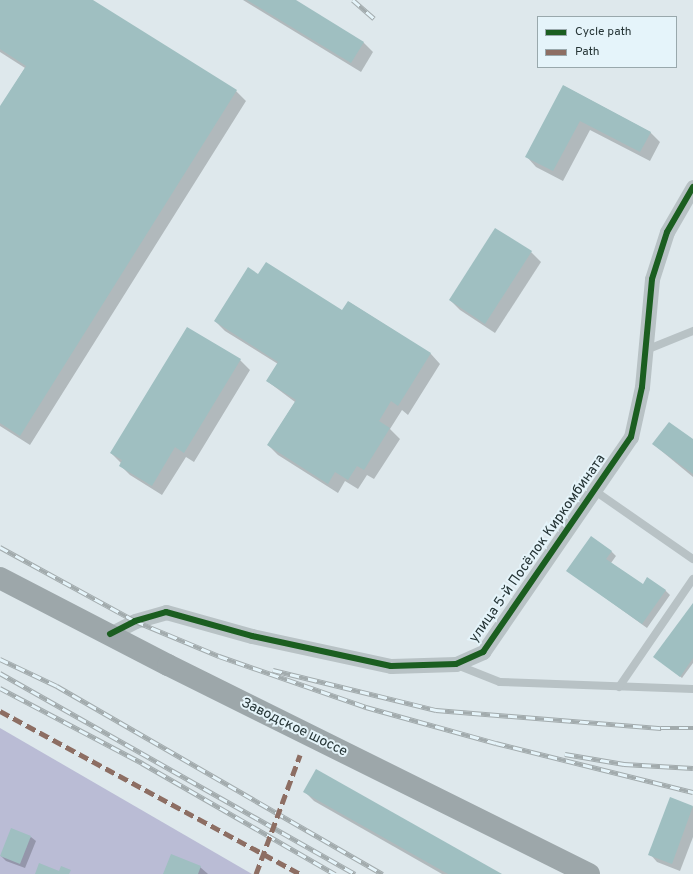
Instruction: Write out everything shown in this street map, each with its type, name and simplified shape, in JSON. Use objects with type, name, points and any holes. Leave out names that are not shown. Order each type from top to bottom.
[{"type":"main road","name":"Заводское шоссе","points":[[0,578],[110,634],[168,666],[589,874]]},
{"type":"street","name":"улица 5-й Посёлок Киркомбината","points":[[110,634],[135,621],[166,612],[252,636],[391,666],[456,664],[483,652],[531,579],[595,492],[631,437],[642,387],[652,279],[667,232],[693,187]]},
{"type":"lane","points":[[646,350],[693,331]]},
{"type":"lane","points":[[595,492],[693,559]]},
{"type":"lane","points":[[619,687],[693,579]]},
{"type":"lane","points":[[456,664],[500,682],[693,689]]},
{"type":"shaded area","points":[[0,728],[252,874],[0,874]]},
{"type":"building","points":[[0,0],[93,0],[237,90],[20,436],[0,423],[0,106],[26,66],[0,49]]},
{"type":"building","points":[[247,0],[296,0],[364,42],[351,63]]},
{"type":"building","points":[[563,85],[651,132],[640,152],[580,121],[553,171],[525,157]]},
{"type":"building","points":[[495,228],[532,251],[485,324],[449,300]]},
{"type":"building","points":[[266,262],[342,310],[348,301],[431,353],[398,406],[391,401],[379,421],[390,428],[364,470],[357,466],[348,480],[335,472],[328,484],[267,445],[296,400],[266,381],[278,362],[214,321],[248,267],[258,274]]},
{"type":"building","points":[[187,327],[241,359],[184,453],[175,447],[152,486],[119,466],[122,460],[110,453]]},
{"type":"building","points":[[669,422],[693,439],[693,474],[652,444]]},
{"type":"building","points":[[591,536],[612,551],[606,559],[643,584],[647,577],[666,590],[642,624],[566,571]]},
{"type":"building","points":[[693,603],[693,658],[680,677],[653,657]]},
{"type":"building","points":[[316,769],[502,874],[448,874],[303,792]]},
{"type":"building","points":[[670,797],[693,806],[672,864],[648,855]]},
{"type":"building","points":[[11,828],[31,836],[20,864],[0,856]]},
{"type":"building","points":[[171,854],[201,866],[198,874],[163,874]]},
{"type":"building","points":[[39,863],[59,871],[61,866],[71,870],[69,874],[35,874]]},
{"type":"railway","points":[[353,0],[374,18]]},
{"type":"railway","points":[[0,547],[135,621],[219,656],[366,707],[496,743],[693,792]]},
{"type":"railway","points":[[0,659],[57,686],[383,874]]},
{"type":"railway","points":[[273,670],[436,710],[661,728],[693,728]]},
{"type":"railway","points":[[0,673],[355,874]]},
{"type":"railway","points":[[0,688],[142,763],[335,874]]},
{"type":"railway","points":[[565,754],[624,764],[693,768]]},
{"type":"marked path","points":[[0,711],[300,874]]},
{"type":"marked path","points":[[256,874],[300,755]]},
{"type":"cycle path","points":[[110,634],[135,621],[166,612],[252,636],[391,666],[456,664],[483,652],[631,437],[642,387],[652,279],[667,232],[693,187]]}]
